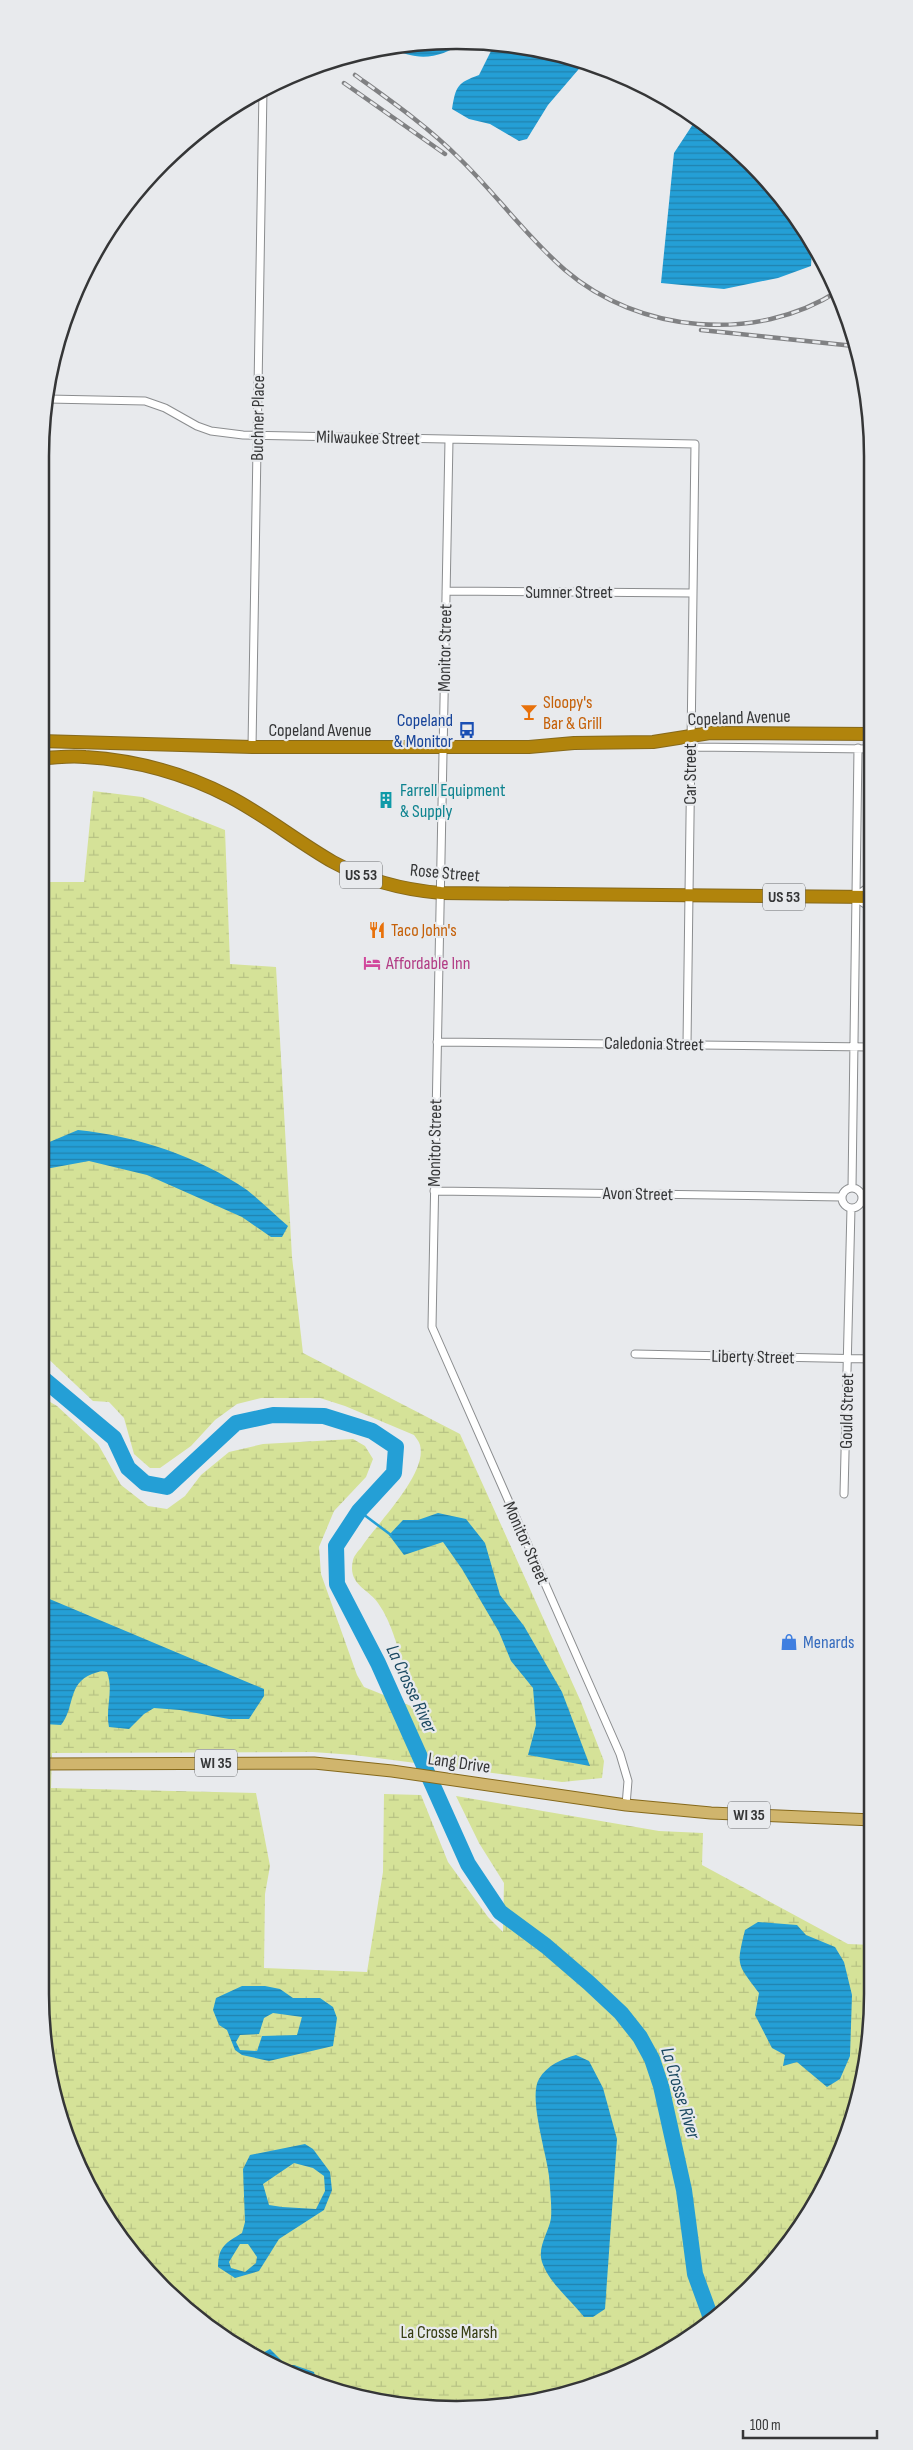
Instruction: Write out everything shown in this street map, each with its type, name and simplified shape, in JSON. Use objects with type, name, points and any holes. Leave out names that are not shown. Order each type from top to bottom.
[{"type":"highway","name":"Copeland Avenue","points":[[49,741],[252,747],[530,747],[574,743],[690,741],[710,733],[864,734]]},
{"type":"highway","name":"Rose Street","points":[[49,758],[84,756],[124,761],[190,780],[229,797],[326,858],[360,875],[415,891],[441,893],[864,897]]},
{"type":"main road","name":"Lang Drive","points":[[49,1764],[314,1763],[482,1783],[626,1805],[711,1813],[864,1820]]},
{"type":"street","name":"Buchner Place","points":[[252,747],[263,98]]},
{"type":"street","name":"Milwaukee Street","points":[[53,399],[145,401],[165,408],[197,426],[211,431],[258,436],[695,444]]},
{"type":"street","name":"Monitor Street","points":[[449,440],[432,1327],[620,1754],[628,1781],[626,1805]]},
{"type":"street","name":"Car Street","points":[[687,1044],[695,444]]},
{"type":"street","name":"Sumner Street","points":[[446,592],[692,593]]},
{"type":"street","points":[[690,741],[864,748]]},
{"type":"street","points":[[858,748],[864,847]]},
{"type":"street","points":[[852,1188],[853,1047],[864,929]]},
{"type":"street","name":"Caledonia Street","points":[[437,1042],[864,1047]]},
{"type":"street","points":[[852,1188],[860,1192],[862,1198],[857,1206],[851,1208],[845,1205],[842,1198],[845,1190],[852,1188]]},
{"type":"street","name":"Avon Street","points":[[434,1191],[842,1198]]},
{"type":"street","name":"Gould Street","points":[[844,1494],[851,1208]]},
{"type":"street","name":"Liberty Street","points":[[635,1354],[864,1359]]},
{"type":"green space","name":"La Crosse Marsh","points":[[93,791],[142,797],[225,830],[230,964],[276,967],[292,1257],[303,1353],[460,1434],[581,1702],[604,1761],[602,1778],[562,1782],[354,1755],[313,1752],[52,1753],[51,1788],[256,1793],[270,1866],[265,1894],[264,1968],[367,1972],[383,1872],[384,1794],[421,1795],[448,1862],[488,1917],[503,1932],[504,1883],[479,1843],[456,1796],[659,1831],[703,1833],[702,1865],[848,1944],[864,1945],[861,2047],[850,2099],[843,2125],[833,2150],[810,2197],[796,2220],[780,2242],[745,2282],[705,2317],[660,2347],[588,2380],[510,2398],[456,2401],[430,2400],[403,2398],[351,2387],[325,2380],[276,2359],[230,2333],[208,2317],[168,2282],[150,2262],[117,2220],[103,2197],[70,2125],[52,2047],[49,1994],[49,1401],[57,1406],[98,1444],[121,1485],[148,1506],[167,1509],[185,1496],[201,1475],[229,1452],[263,1444],[353,1439],[365,1446],[373,1459],[366,1477],[334,1511],[319,1547],[321,1574],[357,1675],[364,1687],[428,1713],[407,1673],[383,1611],[374,1598],[356,1581],[352,1568],[355,1555],[399,1498],[416,1470],[420,1457],[420,1445],[414,1435],[345,1406],[320,1398],[261,1398],[237,1404],[215,1420],[191,1446],[160,1468],[150,1468],[134,1454],[124,1418],[109,1402],[93,1401],[49,1359],[49,882],[84,882]]},
{"type":"water","points":[[452,49],[437,55],[409,55],[401,52]]},
{"type":"water","points":[[491,51],[536,57],[580,68],[548,105],[527,139],[519,141],[490,124],[469,119],[452,109],[456,90],[459,86],[466,80],[479,75]]},
{"type":"water","points":[[693,124],[705,133],[745,168],[780,208],[810,253],[811,266],[778,278],[724,289],[661,283],[674,153]]},
{"type":"water","points":[[78,1130],[122,1137],[166,1150],[208,1167],[228,1178],[247,1190],[288,1226],[282,1237],[271,1237],[242,1217],[147,1175],[89,1161],[49,1168],[49,1142]]},
{"type":"water","points":[[438,1513],[466,1519],[485,1543],[500,1595],[524,1626],[562,1692],[590,1766],[528,1755],[536,1725],[533,1688],[511,1661],[499,1632],[462,1569],[443,1542],[404,1555],[389,1535],[403,1520],[418,1520]]},
{"type":"water","points":[[49,1599],[264,1689],[264,1696],[249,1719],[229,1719],[180,1710],[154,1708],[144,1714],[129,1729],[109,1727],[109,1679],[107,1672],[101,1671],[84,1678],[79,1684],[61,1725],[49,1724]]},
{"type":"water","points":[[758,1922],[797,1925],[806,1935],[835,1947],[844,1962],[852,1995],[850,2056],[840,2079],[827,2087],[797,2062],[783,2066],[785,2055],[772,2048],[755,2015],[759,1993],[746,1976],[740,1964],[740,1951],[745,1930]]},
{"type":"water","points":[[242,1986],[265,1986],[280,1989],[293,1998],[320,1998],[333,2007],[337,2018],[333,2046],[269,2061],[242,2055],[235,2050],[227,2030],[219,2025],[213,2010],[216,1998]],"holes":[[[273,2013],[302,2017],[297,2035],[262,2036],[257,2051],[240,2050],[236,2042],[240,2035],[259,2034],[264,2018]]]},
{"type":"water","points":[[576,2055],[589,2061],[603,2088],[617,2139],[605,2309],[593,2317],[584,2317],[561,2291],[545,2270],[541,2256],[542,2245],[550,2223],[551,2208],[548,2167],[537,2112],[536,2087],[542,2074],[551,2066]]},
{"type":"water","points":[[305,2144],[313,2149],[330,2172],[332,2190],[324,2210],[279,2239],[259,2271],[235,2278],[218,2267],[218,2260],[224,2246],[242,2233],[245,2222],[243,2169],[250,2155]],"holes":[[[294,2163],[313,2168],[324,2176],[325,2191],[316,2209],[269,2205],[263,2184]],[[240,2244],[248,2244],[257,2257],[256,2263],[245,2272],[231,2268],[229,2262]]]},
{"type":"water","points":[[270,2349],[283,2362],[276,2359],[263,2352]]},
{"type":"water","points":[[289,2365],[294,2365],[314,2372],[315,2376]]},
{"type":"waterway","name":"La Crosse River","points":[[49,1384],[114,1438],[128,1468],[145,1483],[167,1487],[236,1423],[273,1415],[324,1416],[372,1431],[396,1447],[394,1473],[359,1511],[336,1546],[337,1584],[378,1663],[468,1864],[500,1912],[546,1946],[621,2013],[640,2037],[652,2059],[661,2086],[684,2190],[695,2274],[709,2313]]},
{"type":"waterway","points":[[359,1511],[391,1535]]},
{"type":"railway","points":[[355,75],[408,114],[447,146],[537,243],[565,270],[594,291],[627,307],[662,318],[698,324],[735,324],[771,319],[806,308],[831,295]]},
{"type":"railway","points":[[344,83],[445,154]]},
{"type":"railway","points":[[701,330],[848,345]]},
{"type":"place","name":"Sloopy's Bar & Grill","points":[[529,712]]},
{"type":"place","name":"Copeland & Monitor","points":[[467,730]]},
{"type":"place","name":"Farrell Equipment & Supply","points":[[386,800]]},
{"type":"place","name":"Taco John's","points":[[377,930]]},
{"type":"place","name":"Affordable Inn","points":[[372,963]]},
{"type":"place","name":"Menards","points":[[789,1642]]}]
